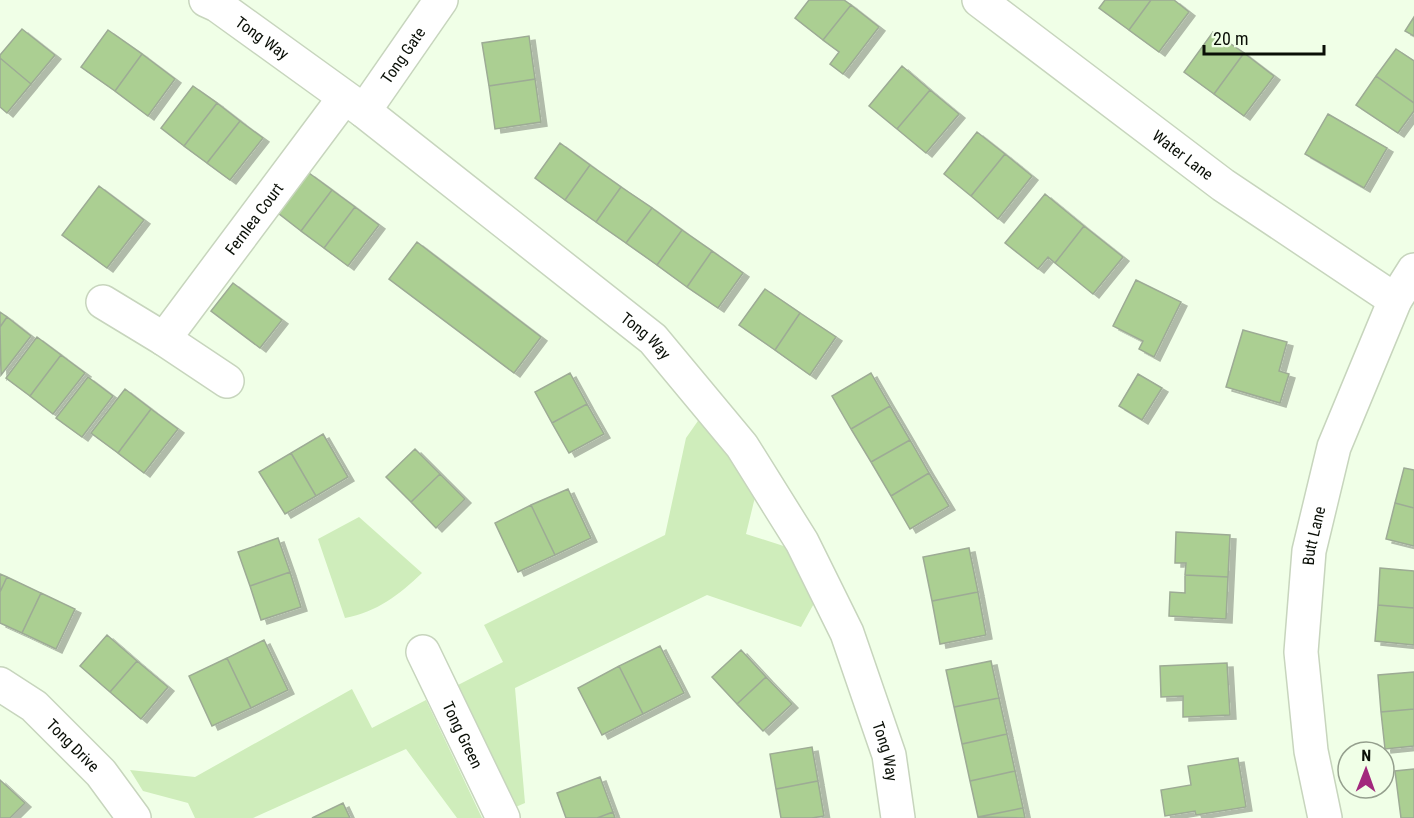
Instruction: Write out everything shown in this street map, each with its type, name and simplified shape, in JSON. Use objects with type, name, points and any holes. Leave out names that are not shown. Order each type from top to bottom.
[{"type":"street","name":"Tong Way","points":[[206,0],[217,5],[354,105],[653,339],[742,446],[802,542],[848,633],[889,755],[898,818]]},
{"type":"street","name":"Tong Gate","points":[[354,105],[441,0]]},
{"type":"street","name":"Water Lane","points":[[979,0],[1223,185],[1395,300]]},
{"type":"street","name":"Fernlea Court","points":[[164,339],[354,105]]},
{"type":"street","name":"Butt Lane","points":[[1325,818],[1311,751],[1301,652],[1309,551],[1334,447],[1395,300],[1414,270]]},
{"type":"street","points":[[103,302],[227,381]]},
{"type":"street","name":"Tong Green","points":[[423,652],[503,818]]},
{"type":"street","name":"Tong Drive","points":[[0,684],[34,706],[101,773],[134,818]]},
{"type":"green space","points":[[700,418],[757,489],[746,534],[796,550],[817,598],[801,627],[707,595],[515,688],[525,803],[511,809],[458,685],[503,662],[484,625],[665,535],[686,438]]},
{"type":"green space","points":[[359,517],[422,573],[387,602],[367,612],[345,618],[318,539]]},
{"type":"green space","points":[[352,689],[372,728],[426,700],[482,818],[457,818],[406,749],[253,818],[195,818],[188,803],[143,791],[130,770],[195,777]]},
{"type":"building","points":[[809,0],[844,0],[851,5],[823,40],[795,18]]},
{"type":"building","points":[[1105,0],[1151,0],[1129,30],[1099,8]]},
{"type":"building","points":[[1151,0],[1174,0],[1189,12],[1159,52],[1129,30]]},
{"type":"building","points":[[851,5],[879,27],[843,74],[830,64],[839,52],[823,40]]},
{"type":"building","points":[[1414,17],[1414,36],[1405,31]]},
{"type":"building","points":[[22,29],[55,55],[31,84],[0,58],[0,55]]},
{"type":"building","points":[[108,30],[142,54],[115,91],[81,67]]},
{"type":"building","points":[[1213,32],[1244,53],[1214,94],[1184,72]]},
{"type":"building","points":[[529,36],[535,79],[489,86],[482,43]]},
{"type":"building","points":[[1396,49],[1414,61],[1414,103],[1376,76]]},
{"type":"building","points":[[1244,53],[1274,76],[1244,116],[1214,94]]},
{"type":"building","points":[[142,54],[175,79],[148,116],[115,91]]},
{"type":"building","points":[[0,58],[31,84],[7,113],[0,107]]},
{"type":"building","points":[[902,66],[930,90],[897,129],[869,106]]},
{"type":"building","points":[[1376,76],[1414,103],[1414,111],[1398,133],[1356,105]]},
{"type":"building","points":[[535,79],[541,122],[495,129],[489,86]]},
{"type":"building","points":[[193,86],[217,103],[184,146],[161,128]]},
{"type":"building","points":[[930,90],[959,114],[926,153],[897,129]]},
{"type":"building","points":[[217,103],[240,121],[207,163],[184,146]]},
{"type":"building","points":[[1328,114],[1387,148],[1364,188],[1305,154]]},
{"type":"building","points":[[240,121],[263,138],[230,180],[207,163]]},
{"type":"building","points":[[977,132],[1005,154],[971,196],[944,174]]},
{"type":"building","points":[[560,143],[590,165],[565,200],[535,178]]},
{"type":"building","points":[[1005,154],[1032,176],[998,219],[971,196]]},
{"type":"building","points":[[590,165],[621,187],[596,222],[565,200]]},
{"type":"building","points":[[309,173],[332,190],[301,231],[278,213]]},
{"type":"building","points":[[99,186],[144,220],[107,268],[62,235]]},
{"type":"building","points":[[621,187],[652,208],[626,243],[596,222]]},
{"type":"building","points":[[332,190],[355,207],[324,248],[301,231]]},
{"type":"building","points":[[1045,194],[1084,226],[1055,263],[1048,257],[1038,269],[1005,243]]},
{"type":"building","points":[[355,207],[379,225],[348,266],[324,248]]},
{"type":"building","points":[[652,208],[682,230],[657,265],[626,243]]},
{"type":"building","points":[[1084,226],[1123,257],[1093,294],[1055,263]]},
{"type":"building","points":[[682,230],[712,251],[687,287],[657,265]]},
{"type":"building","points":[[417,242],[541,337],[514,373],[389,279]]},
{"type":"building","points":[[712,251],[743,273],[718,308],[687,287]]},
{"type":"building","points":[[1136,280],[1181,302],[1154,357],[1139,349],[1143,341],[1113,326]]},
{"type":"building","points":[[233,283],[282,320],[260,348],[211,311]]},
{"type":"building","points":[[765,289],[800,313],[775,350],[739,325]]},
{"type":"building","points":[[0,312],[7,317],[0,327]]},
{"type":"building","points":[[800,313],[836,337],[810,375],[775,350]]},
{"type":"building","points":[[7,317],[31,336],[1,375],[0,327]]},
{"type":"building","points":[[1243,330],[1287,342],[1279,371],[1289,374],[1280,403],[1226,387]]},
{"type":"building","points":[[37,337],[61,355],[30,396],[6,378]]},
{"type":"building","points":[[61,355],[85,373],[53,414],[30,396]]},
{"type":"building","points":[[570,373],[587,404],[552,423],[535,392]]},
{"type":"building","points":[[871,373],[890,406],[851,429],[832,396]]},
{"type":"building","points":[[1138,374],[1162,388],[1142,420],[1119,406]]},
{"type":"building","points":[[88,377],[113,396],[82,437],[56,418]]},
{"type":"building","points":[[125,389],[151,409],[118,453],[91,433]]},
{"type":"building","points":[[587,404],[604,434],[569,453],[552,423]]},
{"type":"building","points":[[890,406],[910,440],[871,462],[851,429]]},
{"type":"building","points":[[151,409],[178,429],[144,473],[118,453]]},
{"type":"building","points":[[323,434],[348,477],[316,496],[291,453]]},
{"type":"building","points":[[910,440],[929,473],[891,496],[871,462]]},
{"type":"building","points":[[415,449],[440,474],[411,502],[386,477]]},
{"type":"building","points":[[291,453],[316,496],[285,514],[259,472]]},
{"type":"building","points":[[1404,468],[1414,470],[1414,508],[1395,503]]},
{"type":"building","points":[[929,473],[949,506],[910,529],[891,496]]},
{"type":"building","points":[[440,474],[465,499],[436,528],[411,502]]},
{"type":"building","points":[[568,489],[591,538],[555,555],[531,505]]},
{"type":"building","points":[[1395,503],[1414,508],[1414,546],[1386,539]]},
{"type":"building","points":[[531,505],[555,555],[518,572],[495,523]]},
{"type":"building","points":[[1176,532],[1230,535],[1228,577],[1185,575],[1186,563],[1175,563]]},
{"type":"building","points":[[278,538],[290,572],[250,586],[238,552]]},
{"type":"building","points":[[969,548],[978,592],[932,601],[923,557]]},
{"type":"building","points":[[1380,568],[1414,571],[1414,608],[1378,605]]},
{"type":"building","points":[[290,572],[301,607],[261,620],[250,586]]},
{"type":"building","points":[[0,574],[7,577],[0,592]]},
{"type":"building","points":[[1185,575],[1228,577],[1226,619],[1169,616],[1170,592],[1185,593]]},
{"type":"building","points":[[7,577],[41,593],[22,633],[0,623],[0,592]]},
{"type":"building","points":[[978,592],[986,635],[940,644],[932,601]]},
{"type":"building","points":[[41,593],[75,609],[56,649],[22,633]]},
{"type":"building","points":[[1378,605],[1414,608],[1414,645],[1375,641]]},
{"type":"building","points":[[107,635],[137,661],[110,692],[80,666]]},
{"type":"building","points":[[264,640],[288,690],[251,708],[227,658]]},
{"type":"building","points":[[660,646],[684,693],[643,714],[619,666]]},
{"type":"building","points":[[741,650],[766,677],[737,704],[712,677]]},
{"type":"building","points":[[227,658],[251,708],[212,726],[189,676]]},
{"type":"building","points":[[137,661],[168,687],[141,719],[110,692]]},
{"type":"building","points":[[991,661],[999,698],[954,707],[946,670]]},
{"type":"building","points":[[1227,663],[1230,715],[1183,717],[1183,696],[1161,697],[1160,666]]},
{"type":"building","points":[[619,666],[643,714],[602,735],[578,688]]},
{"type":"building","points":[[1414,672],[1414,709],[1381,712],[1378,675]]},
{"type":"building","points":[[766,677],[792,704],[763,731],[737,704]]},
{"type":"building","points":[[999,698],[1007,734],[962,744],[954,707]]},
{"type":"building","points":[[1414,709],[1414,746],[1396,748],[1396,740],[1384,740],[1381,712]]},
{"type":"building","points":[[1007,734],[1015,771],[970,781],[962,744]]},
{"type":"building","points":[[812,747],[818,781],[776,789],[770,754]]},
{"type":"building","points":[[1238,758],[1246,807],[1196,815],[1195,811],[1165,816],[1161,790],[1191,785],[1188,766]]},
{"type":"building","points":[[1414,769],[1414,818],[1401,818],[1396,771]]},
{"type":"building","points":[[1015,771],[1023,808],[978,817],[970,781]]},
{"type":"building","points":[[600,777],[613,812],[597,818],[566,818],[557,793]]},
{"type":"building","points":[[0,780],[25,803],[10,818],[0,818]]},
{"type":"building","points":[[818,781],[824,816],[781,818],[776,789]]},
{"type":"building","points":[[343,803],[350,818],[312,818]]},
{"type":"building","points":[[1023,808],[1025,818],[978,817]]},
{"type":"building","points":[[613,812],[615,818],[597,818]]}]
